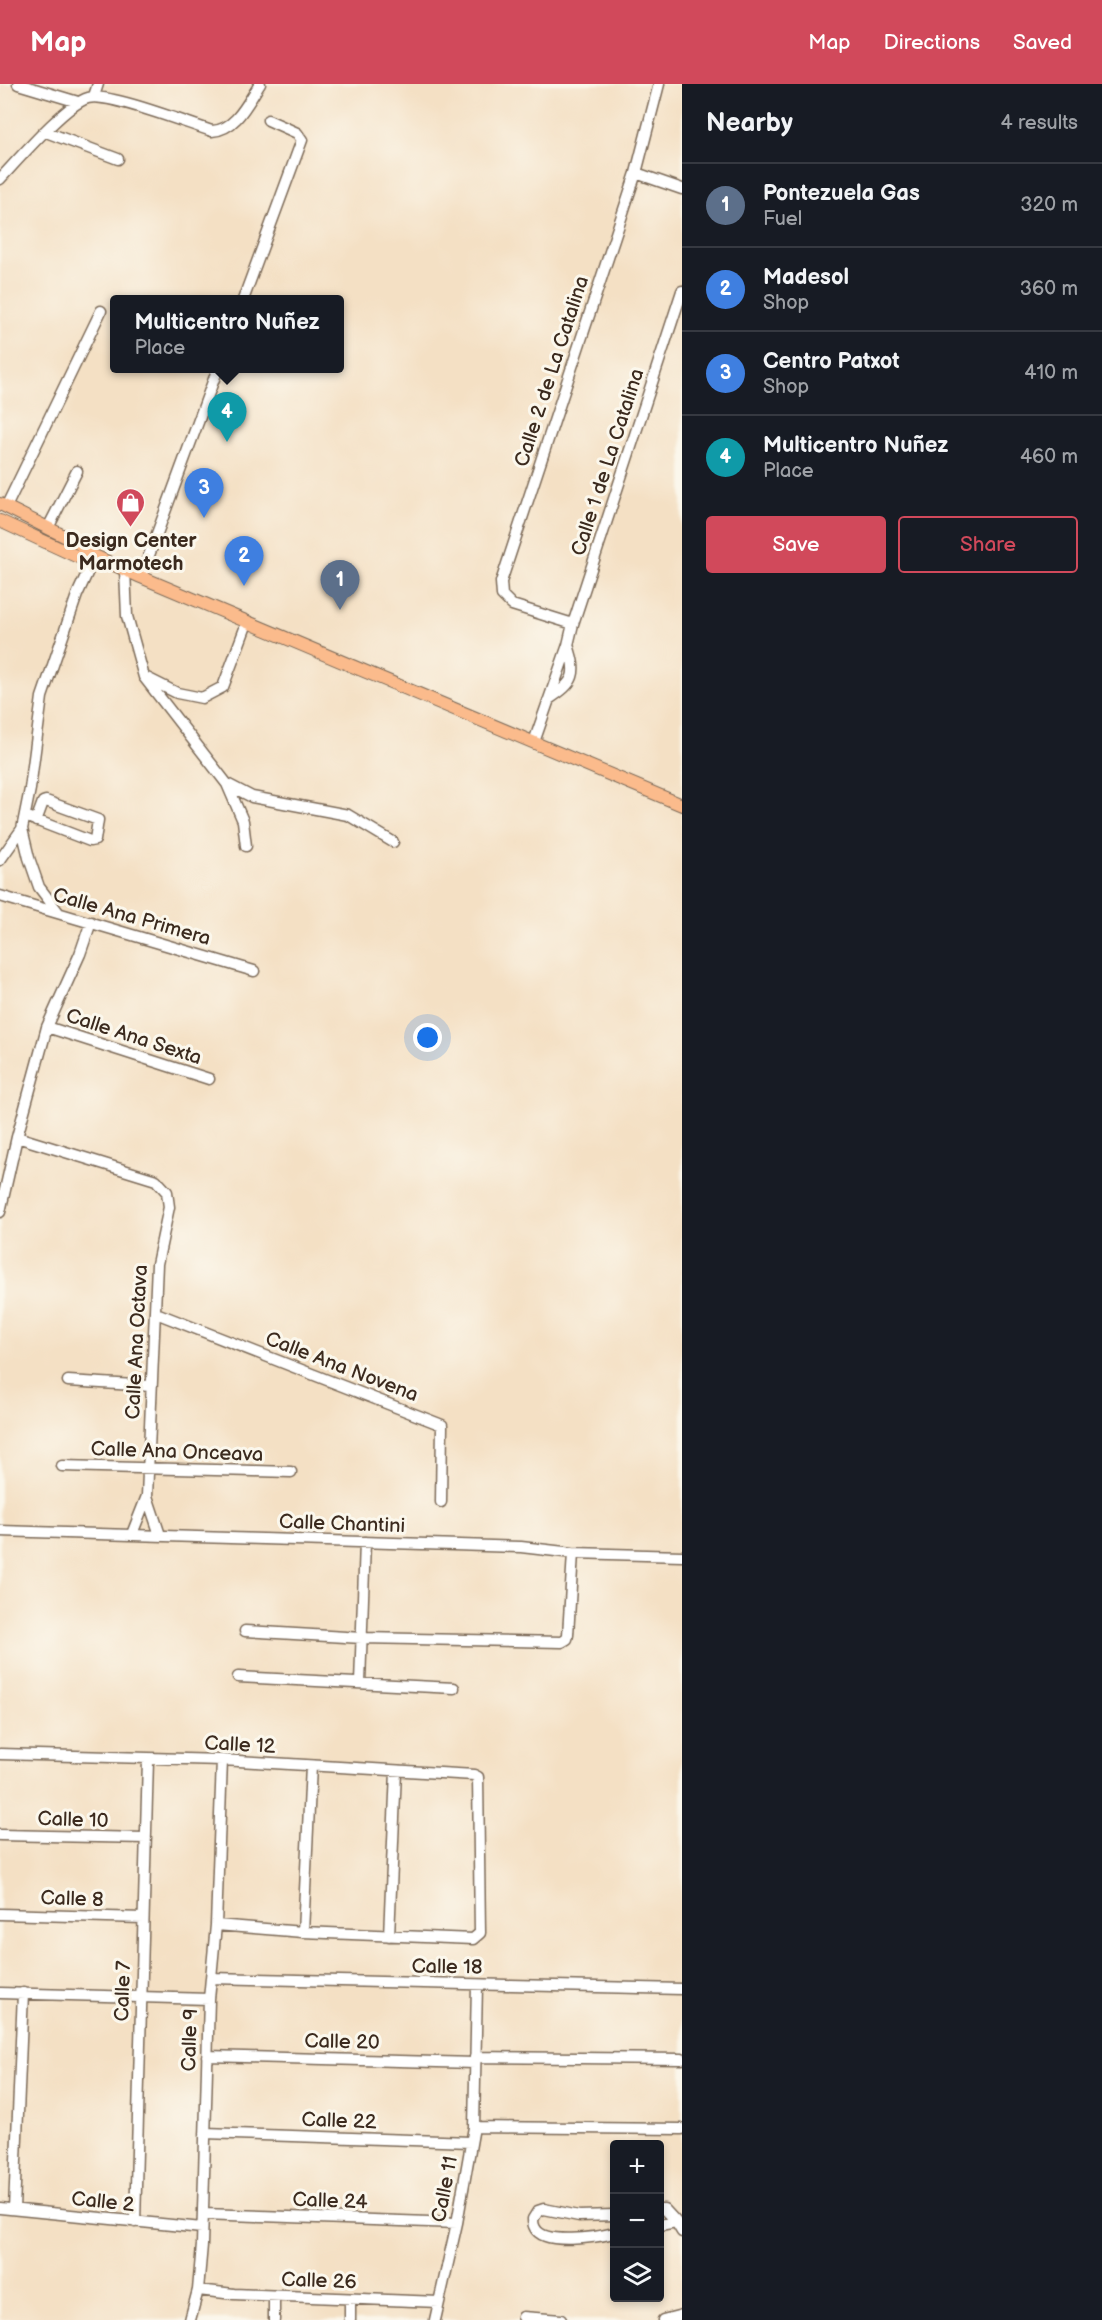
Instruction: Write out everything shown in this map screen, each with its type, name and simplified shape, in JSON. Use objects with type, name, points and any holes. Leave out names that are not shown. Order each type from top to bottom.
[{"type":"main road","points":[[3,505],[80,544],[92,555],[125,570],[682,805]]},
{"type":"main road","points":[[0,521],[78,557],[92,555]]},
{"type":"street","points":[[18,84],[78,102]]},
{"type":"street","points":[[94,96],[98,84]]},
{"type":"street","points":[[0,179],[78,102],[94,96],[133,105],[212,131],[222,131],[229,127],[243,110],[260,84]]},
{"type":"street","name":"Calle 2 de La Catalina","points":[[573,624],[512,605],[502,595],[501,582],[636,173],[660,84]]},
{"type":"street","points":[[245,295],[302,140],[297,133],[268,120]]},
{"type":"street","points":[[46,132],[118,159]]},
{"type":"street","points":[[636,173],[682,189]]},
{"type":"street","name":"Calle 1 de La Catalina","points":[[534,742],[568,645],[682,291]]},
{"type":"street","points":[[3,505],[101,311]]},
{"type":"street","points":[[141,577],[217,373]]},
{"type":"street","points":[[48,528],[76,471]]},
{"type":"street","points":[[0,860],[22,829],[42,697],[92,555]]},
{"type":"street","points":[[125,570],[127,616],[144,677],[226,784],[243,821],[246,846]]},
{"type":"street","points":[[144,677],[177,693],[202,698],[223,687],[247,623]]},
{"type":"street","points":[[549,699],[564,689],[571,682],[574,674],[575,665],[568,645]]},
{"type":"street","points":[[226,784],[252,797],[348,815],[393,842]]},
{"type":"street","points":[[25,816],[36,821],[93,842],[99,824],[98,820],[46,801],[43,802],[36,821]]},
{"type":"street","points":[[22,829],[28,858],[39,887],[59,913]]},
{"type":"street","name":"Calle Ana Primera","points":[[0,896],[254,971]]},
{"type":"street","points":[[0,1212],[17,1137],[47,1027],[80,954],[91,922]]},
{"type":"street","name":"Calle Ana Sexta","points":[[47,1027],[209,1079]]},
{"type":"street","name":"Calle Ana Octava","points":[[17,1137],[156,1180],[167,1192],[169,1207],[157,1264],[147,1496],[132,1534]]},
{"type":"street","name":"Calle Ana Novena","points":[[156,1313],[442,1425],[441,1502]]},
{"type":"street","points":[[68,1381],[151,1386]]},
{"type":"street","name":"Calle Ana Onceava","points":[[62,1466],[291,1472]]},
{"type":"street","name":"Calle Ana Octava","points":[[147,1496],[160,1535]]},
{"type":"street","name":"Calle Chantini","points":[[0,1531],[521,1546],[573,1553],[682,1556]]},
{"type":"street","points":[[360,1683],[365,1542]]},
{"type":"street","points":[[245,1631],[362,1638],[562,1642],[567,1639],[568,1635],[573,1553]]},
{"type":"street","points":[[238,1677],[454,1688]]},
{"type":"street","name":"Calle 12","points":[[0,1754],[148,1760],[222,1760],[478,1777],[480,1934],[473,1939],[389,1936]]},
{"type":"street","name":"Calle 7","points":[[135,2222],[148,1760]]},
{"type":"street","name":"Calle 9","points":[[190,2320],[198,2290],[202,2228],[209,1999],[216,1925],[222,1760]]},
{"type":"street","points":[[303,1932],[311,1766]]},
{"type":"street","points":[[216,1925],[389,1936],[396,1771]]},
{"type":"street","name":"Calle 10","points":[[0,1834],[146,1839]]},
{"type":"street","name":"Calle 8","points":[[0,1914],[143,1918]]},
{"type":"street","name":"Calle 18","points":[[211,1978],[682,1989]]},
{"type":"street","name":"Calle 11","points":[[435,2320],[457,2223],[474,2127],[477,1985]]},
{"type":"street","points":[[0,1993],[209,1999]]},
{"type":"street","points":[[14,2209],[22,1993]]},
{"type":"street","name":"Calle 20","points":[[207,2056],[475,2060],[682,2059]]},
{"type":"street","points":[[474,2127],[682,2129]]},
{"type":"street","name":"Calle 22","points":[[205,2133],[471,2142]]},
{"type":"street","name":"Calle 2","points":[[0,2208],[202,2228]]},
{"type":"street","points":[[610,2215],[579,2216],[544,2209],[538,2211],[533,2219],[535,2228],[542,2235],[586,2239],[610,2235]]},
{"type":"street","points":[[664,2210],[679,2227]]},
{"type":"street","name":"Calle 24","points":[[202,2214],[457,2223]]},
{"type":"street","points":[[664,2225],[679,2227]]},
{"type":"street","name":"Calle 26","points":[[198,2290],[274,2296],[439,2302]]},
{"type":"street","points":[[274,2296],[274,2320]]},
{"type":"street","points":[[350,2299],[350,2320]]},
{"type":"street","points":[[663,2320],[682,2315]]},
{"type":"street","points":[[523,2317],[561,2320]]},
{"type":"place","name":"Multicentro Nuñez","points":[[227,442]]},
{"type":"place","name":"Centro Patxot","points":[[204,518]]},
{"type":"place","name":"Design Center Marmotech","points":[[131,528]]},
{"type":"place","name":"Madesol","points":[[244,586]]},
{"type":"place","name":"Pontezuela Gas","points":[[340,610]]}]
